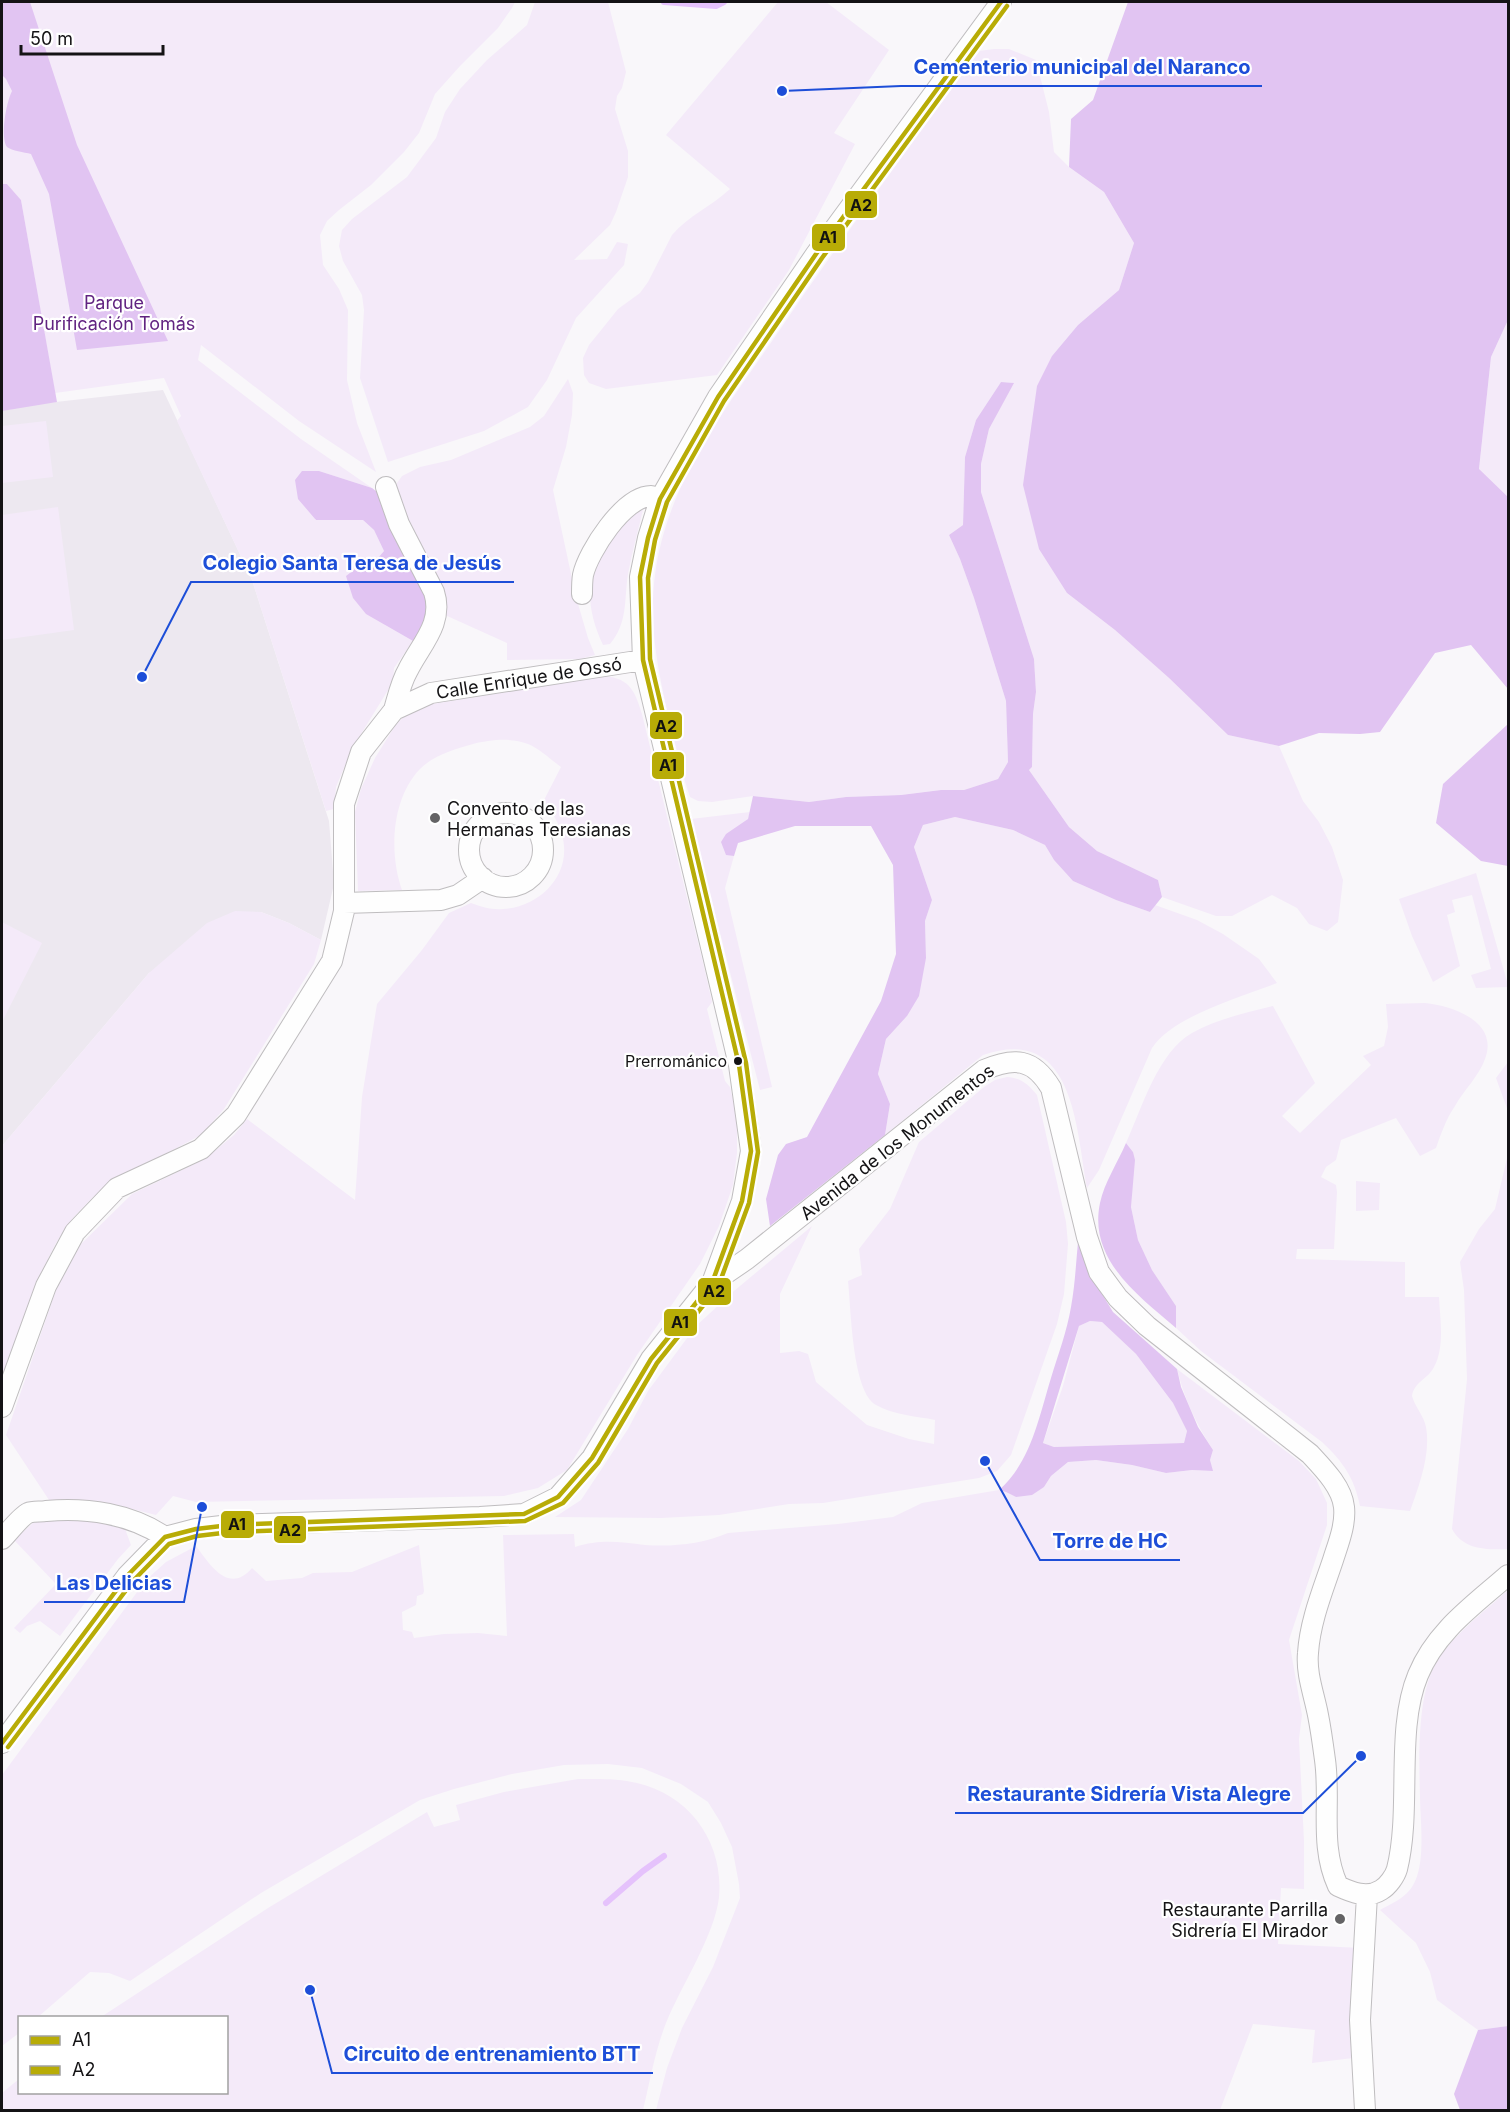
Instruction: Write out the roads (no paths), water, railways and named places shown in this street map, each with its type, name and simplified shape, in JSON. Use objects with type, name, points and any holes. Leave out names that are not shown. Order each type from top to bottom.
[{"type":"street","points":[[712,1283],[742,1202],[751,1151],[739,1065],[643,660],[640,577],[648,538],[660,499],[718,397],[809,263],[1001,2]]},
{"type":"street","points":[[386,487],[399,524],[438,604],[433,627],[406,672],[394,710]]},
{"type":"street","points":[[582,594],[583,574],[597,544],[615,518],[638,500],[651,496],[660,499]]},
{"type":"street","name":"Calle Enrique de Ossó","points":[[2,1407],[46,1286],[75,1232],[117,1188],[201,1149],[236,1115],[332,961],[344,911],[344,804],[361,752],[394,710],[431,693],[643,660]]},
{"type":"street","points":[[344,903],[441,900],[459,895],[483,878]]},
{"type":"street","name":"Avenida de los Monumentos","points":[[165,1537],[196,1529],[230,1525],[524,1514],[558,1497],[592,1458],[651,1359],[712,1283],[747,1258],[984,1070],[999,1063],[1015,1061],[1029,1065],[1042,1073],[1051,1088],[1087,1237],[1099,1272],[1118,1298],[1147,1326],[1310,1454],[1336,1487],[1344,1506],[1341,1534],[1317,1608],[1309,1642],[1308,1662],[1326,1762],[1330,1869],[1338,1886],[1367,1895]]},
{"type":"street","points":[[2,1539],[28,1513],[63,1509],[126,1518],[148,1525],[165,1537],[127,1576],[2,1743]]},
{"type":"street","points":[[1365,2110],[1360,2020],[1367,1895],[1381,1890],[1397,1870],[1404,1803],[1408,1713],[1417,1676],[1431,1649],[1444,1632],[1509,1575]]},
{"type":"waterway","points":[[664,2],[716,6],[724,2]]},
{"type":"waterway","points":[[606,1903],[664,1856]]},
{"type":"place","name":"Cementerio municipal del Naranco","points":[[782,91]]},
{"type":"place","name":"Colegio Santa Teresa de Jesús","points":[[142,677]]},
{"type":"place","name":"Convento de las Hermanas Teresianas","points":[[435,818]]},
{"type":"place","name":"Prerrománico","points":[[738,1061]]},
{"type":"place","name":"Torre de HC","points":[[985,1461]]},
{"type":"place","name":"Las Delicias","points":[[202,1507]]},
{"type":"place","name":"Restaurante Sidrería Vista Alegre","points":[[1361,1756]]},
{"type":"place","name":"Restaurante Parrilla Sidrería El Mirador","points":[[1340,1919]]},
{"type":"place","name":"Circuito de entrenamiento BTT","points":[[310,1990]]},
{"type":"park label","name":"Parque Purificación Tomás","points":[[114,312]]}]
